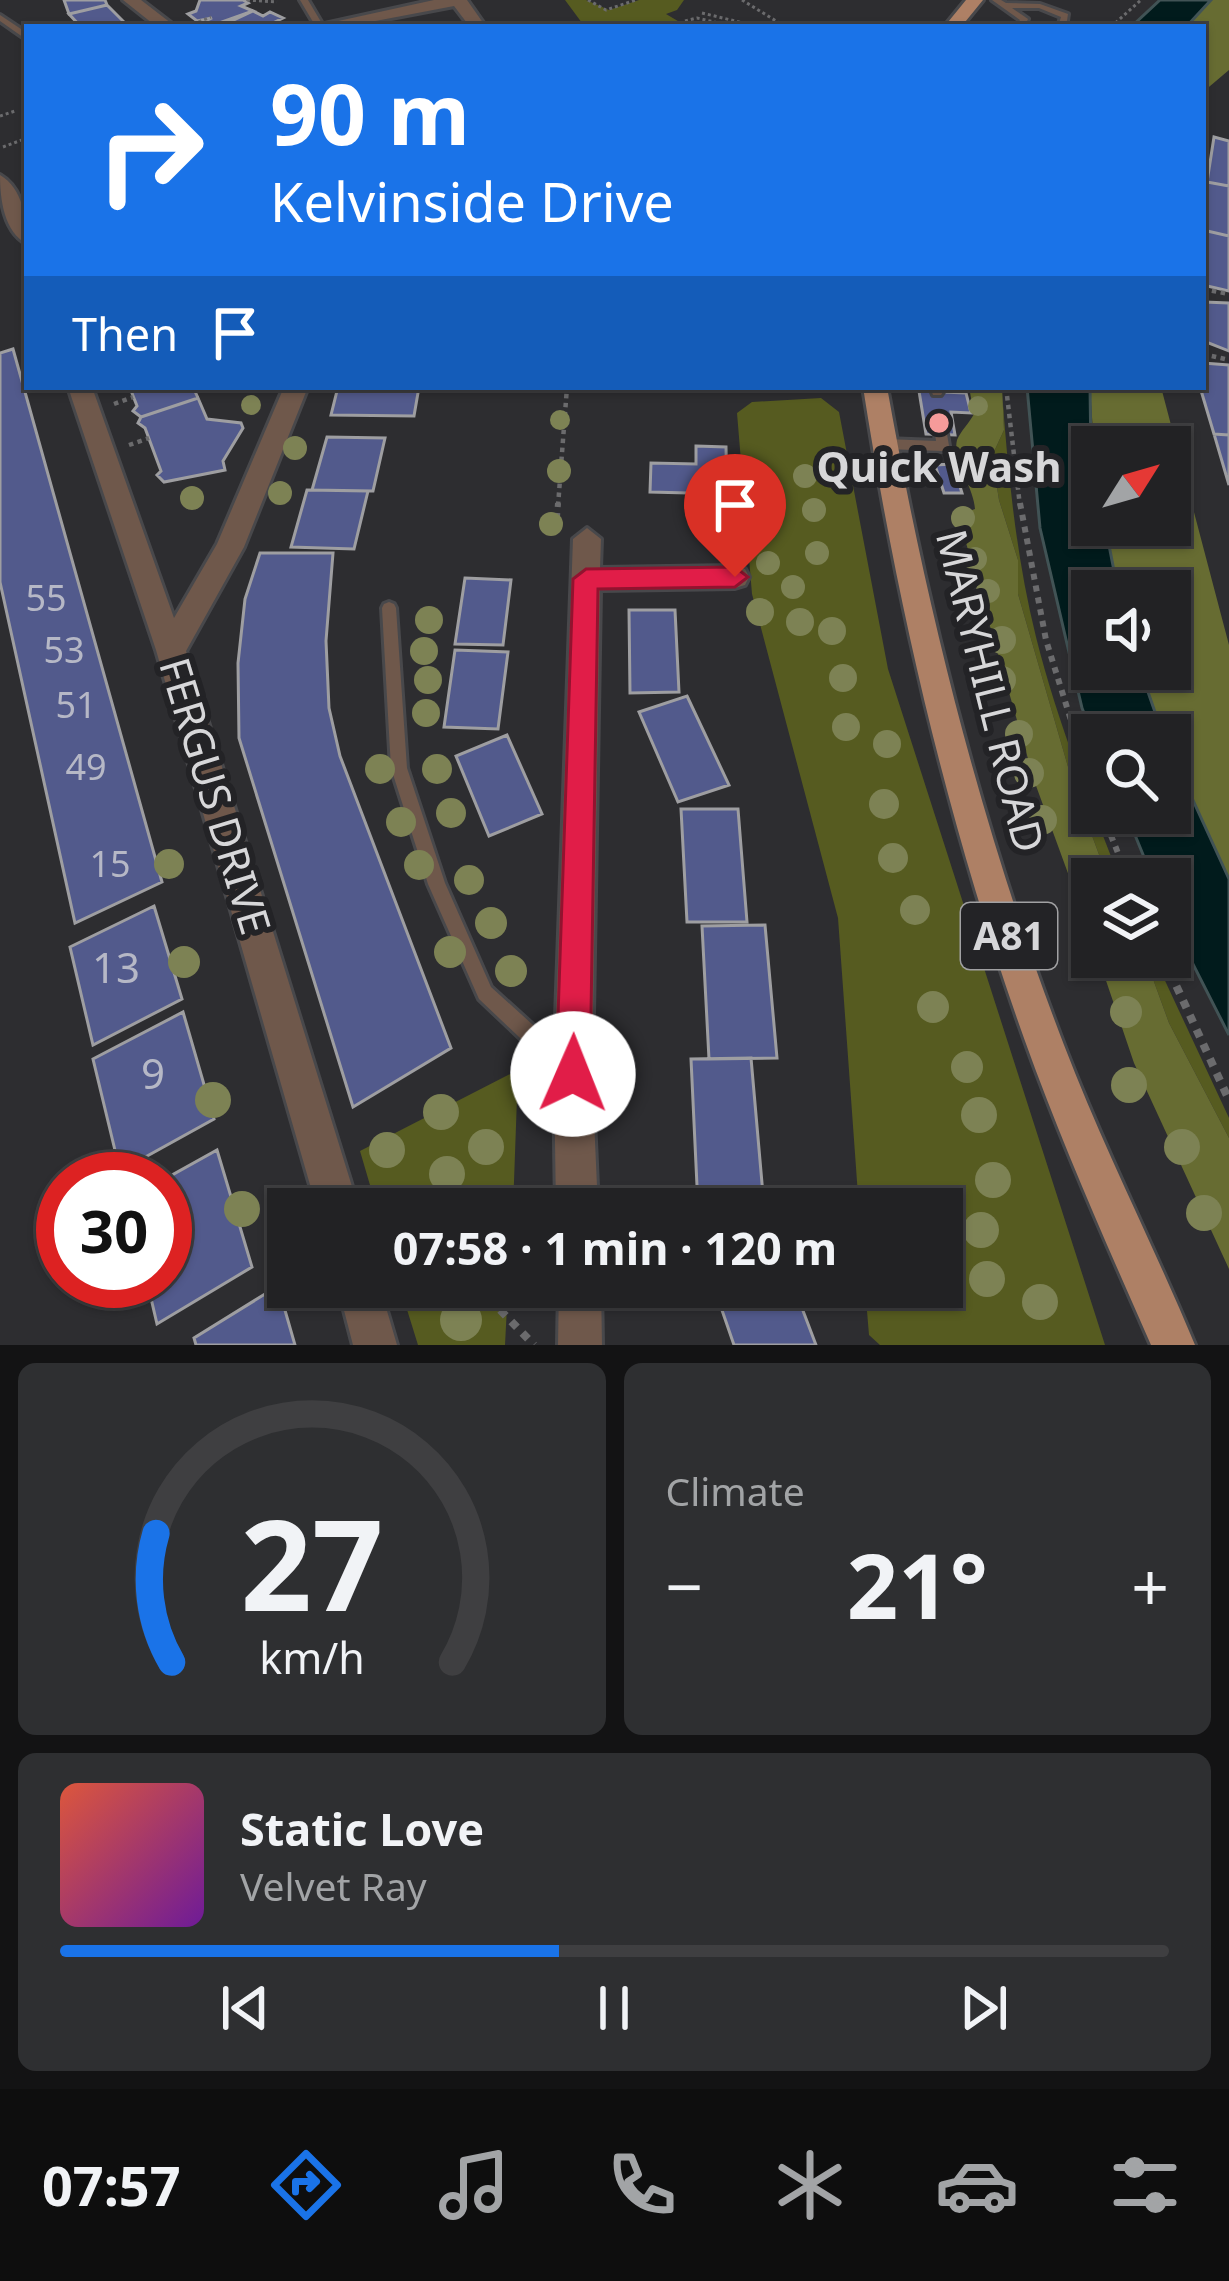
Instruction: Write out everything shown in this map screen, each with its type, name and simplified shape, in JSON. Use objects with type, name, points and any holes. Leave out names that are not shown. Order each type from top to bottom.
[{"type":"main road","points":[[955,24],[975,0]]},
{"type":"main road","name":"MARYHILL ROAD","points":[[876,390],[940,703],[989,877],[1062,1086],[1173,1345]]},
{"type":"street","points":[[131,0],[164,24]]},
{"type":"street","points":[[351,24],[459,0]]},
{"type":"street","points":[[1,186],[24,232]]},
{"type":"street","name":"FERGUS DRIVE","points":[[81,390],[171,650],[332,1188]]},
{"type":"street","points":[[171,650],[230,547],[295,390]]},
{"type":"street","points":[[576,1188],[573,1074],[587,539]]},
{"type":"street","points":[[586,579],[735,577]]},
{"type":"street","points":[[365,1308],[376,1345]]},
{"type":"street","points":[[580,1308],[580,1345]]},
{"type":"lane","points":[[996,0],[1056,9],[1065,16],[1063,24]]},
{"type":"lane","points":[[1008,5],[1022,17],[1021,24]]},
{"type":"lane","points":[[0,16],[24,35]]},
{"type":"lane","points":[[886,445],[943,446],[941,434]]},
{"type":"lane","points":[[389,608],[398,768],[437,884],[484,993],[573,1074]]},
{"type":"path","points":[[247,0],[275,0]]},
{"type":"path","points":[[588,0],[606,10],[636,0]]},
{"type":"path","points":[[742,0],[781,24]]},
{"type":"path","points":[[1114,24],[1141,0]]},
{"type":"path","points":[[702,13],[748,24]]},
{"type":"path","points":[[193,24],[211,17]]},
{"type":"path","points":[[0,116],[15,111]]},
{"type":"path","points":[[567,390],[556,533],[587,539]]},
{"type":"path","points":[[1006,390],[1036,611],[1071,722]]},
{"type":"path","points":[[112,404],[134,397]]},
{"type":"path","points":[[128,445],[149,438]]},
{"type":"path","points":[[1173,978],[1229,1100]]},
{"type":"path","points":[[499,1308],[535,1345]]},
{"type":"green space","points":[[565,0],[586,0],[609,10],[639,0],[684,0],[666,14],[683,24],[583,24]]},
{"type":"green space","points":[[1211,0],[1229,0],[1229,70],[1206,89],[1206,24],[1189,24]]},
{"type":"green space","points":[[970,390],[1002,390],[1004,430],[992,456],[999,500],[1018,560],[1018,594],[1071,777],[1071,834],[1091,834],[1100,858],[1071,858],[1071,882],[1035,783],[958,515],[975,509],[960,465],[958,437],[974,414]]},
{"type":"green space","points":[[1090,390],[1162,390],[1171,426],[1093,426]]},
{"type":"green space","points":[[1002,391],[1023,576],[1044,668],[1071,750],[1071,777],[1018,594],[1018,560],[999,500],[992,456],[1004,430]]},
{"type":"green space","points":[[821,398],[839,412],[888,669],[1105,1345],[880,1345],[869,1335],[867,1308],[963,1308],[963,1188],[857,1188],[838,918],[752,594],[737,413],[752,402]]},
{"type":"green space","points":[[1191,501],[1229,645],[1229,879],[1191,796],[1191,714],[1156,714],[1147,690],[1191,690],[1191,570],[1114,570],[1109,546],[1191,546]]},
{"type":"green space","points":[[1091,834],[1102,834],[1112,858],[1100,858]]},
{"type":"green space","points":[[1105,978],[1153,978],[1169,1023],[1229,1138],[1229,1269],[1134,1063]]},
{"type":"green space","points":[[1153,978],[1164,978],[1229,1118],[1229,1138],[1169,1023]]},
{"type":"green space","points":[[518,1070],[514,1188],[371,1188],[360,1151]]},
{"type":"green space","points":[[407,1308],[507,1308],[505,1345],[418,1345]]},
{"type":"water","points":[[1160,0],[1211,0],[1189,24],[1134,24]]},
{"type":"water","points":[[1027,390],[1090,390],[1091,426],[1071,426],[1071,546],[1109,546],[1114,570],[1071,570],[1071,661],[1040,528]]},
{"type":"water","points":[[1078,690],[1147,690],[1156,714],[1084,714]]},
{"type":"water","points":[[1191,796],[1229,879],[1229,1035],[1191,960],[1191,858],[1144,858],[1135,834],[1191,834]]},
{"type":"building","points":[[64,0],[105,0],[107,5],[69,14]]},
{"type":"building","points":[[200,0],[243,0],[248,3],[241,6],[253,11],[203,24],[212,18],[197,21],[188,14],[196,11]]},
{"type":"building","points":[[107,5],[124,22],[78,24],[69,14]]},
{"type":"building","points":[[253,11],[283,18],[277,21],[283,24],[225,24]]},
{"type":"building","points":[[1214,137],[1229,141],[1229,186],[1207,182]]},
{"type":"building","points":[[1207,182],[1229,186],[1229,236],[1206,231]]},
{"type":"building","points":[[1206,231],[1229,236],[1229,291],[1206,286]]},
{"type":"building","points":[[1206,302],[1229,303],[1229,351],[1206,342]]},
{"type":"building","points":[[13,349],[162,882],[75,923],[0,582],[0,353]]},
{"type":"building","points":[[1206,363],[1229,365],[1229,435],[1214,434],[1201,390],[1206,390]]},
{"type":"building","points":[[131,390],[194,390],[198,398],[141,417],[133,411],[137,406]]},
{"type":"building","points":[[337,390],[418,390],[414,416],[331,415]]},
{"type":"building","name":"Quick Wash","points":[[919,391],[966,393],[971,413],[951,412],[955,435],[926,434]]},
{"type":"building","points":[[198,398],[207,419],[241,423],[243,428],[223,461],[225,470],[164,482],[157,475],[161,471],[145,428],[138,423],[141,417]]},
{"type":"building","points":[[1214,434],[1229,435],[1229,485]]},
{"type":"building","points":[[327,437],[385,438],[373,491],[312,490]]},
{"type":"building","points":[[696,446],[726,447],[727,494],[650,492],[651,463],[696,464]]},
{"type":"building","points":[[953,464],[962,493],[944,493],[935,465]]},
{"type":"building","points":[[307,490],[368,491],[354,549],[291,547]]},
{"type":"building","points":[[260,553],[333,553],[326,641],[329,708],[340,756],[451,1048],[353,1107],[239,738],[238,663],[245,599]]},
{"type":"building","points":[[465,578],[511,580],[503,645],[455,644]]},
{"type":"building","points":[[629,610],[675,610],[679,692],[630,693]]},
{"type":"building","points":[[455,650],[508,652],[498,729],[444,727]]},
{"type":"building","points":[[687,696],[729,785],[678,802],[639,712]]},
{"type":"building","points":[[507,735],[542,814],[489,836],[456,756]]},
{"type":"building","points":[[681,809],[738,809],[747,922],[687,922]]},
{"type":"building","points":[[154,906],[182,999],[93,1045],[70,947]]},
{"type":"building","points":[[765,925],[777,1058],[709,1059],[702,926]]},
{"type":"building","points":[[183,1012],[214,1119],[154,1152],[115,1152],[93,1059]]},
{"type":"building","points":[[751,1058],[762,1188],[697,1188],[691,1059]]},
{"type":"building","points":[[217,1150],[252,1267],[192,1303],[192,1164]]},
{"type":"building","points":[[267,1293],[267,1308],[284,1308],[295,1345],[196,1345],[194,1338]]},
{"type":"building","points":[[153,1308],[184,1308],[157,1324]]},
{"type":"building","points":[[721,1308],[802,1308],[816,1345],[734,1345]]},
{"type":"place","name":"Quick Wash","points":[[939,423]]},
{"type":"route","points":[[573,1074],[586,579],[735,577]]}]
